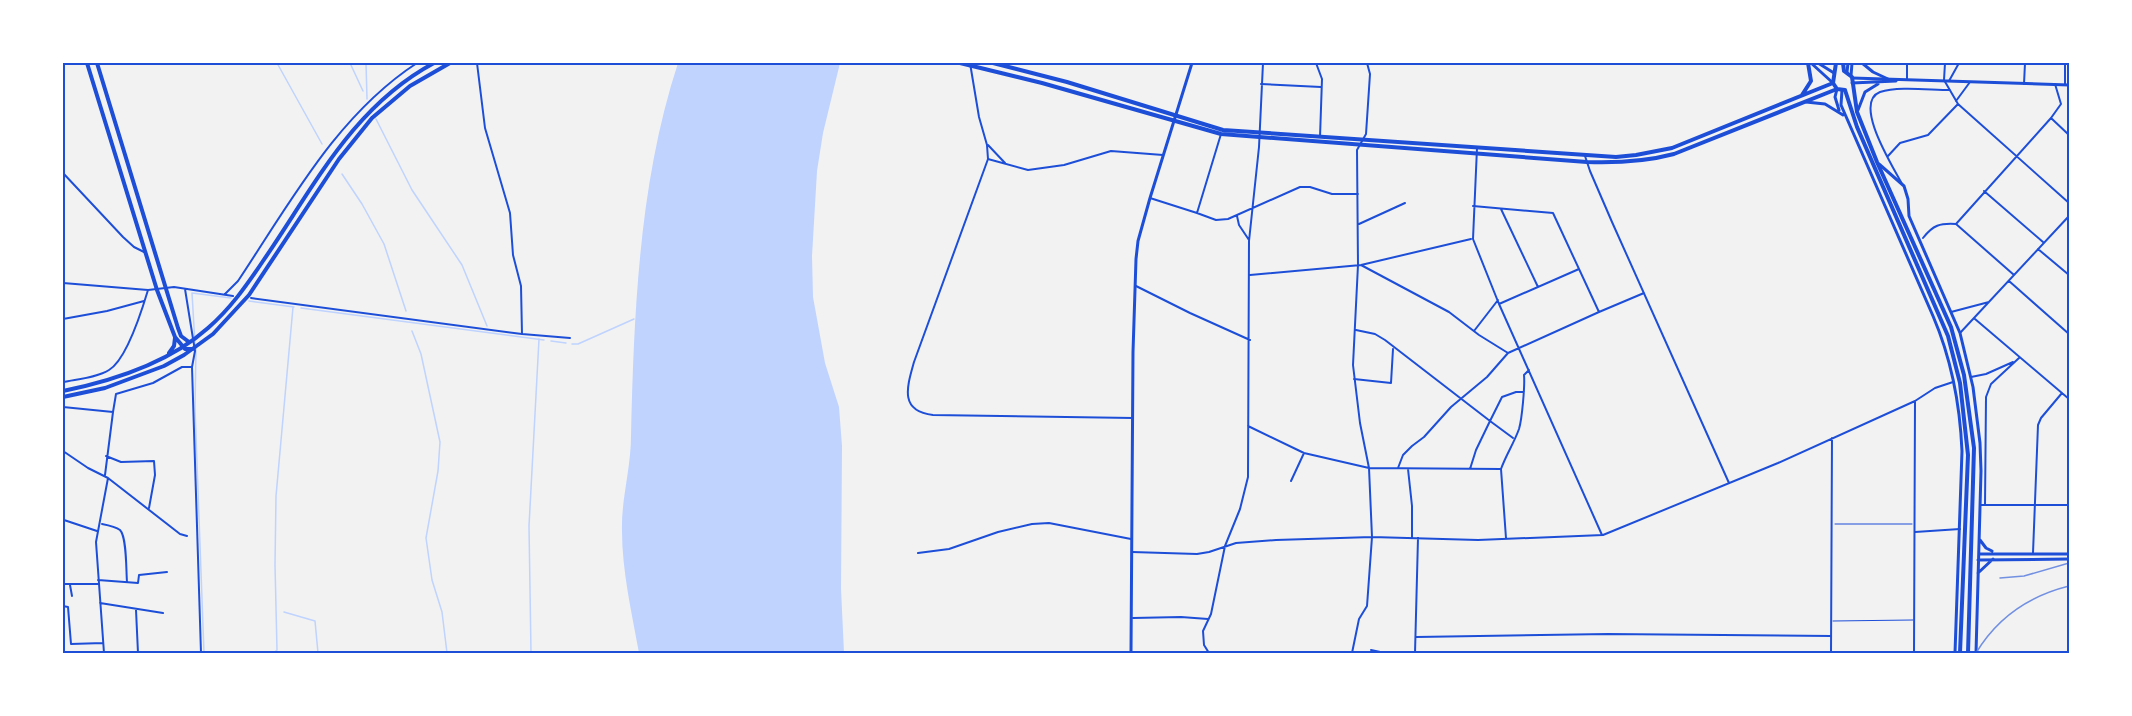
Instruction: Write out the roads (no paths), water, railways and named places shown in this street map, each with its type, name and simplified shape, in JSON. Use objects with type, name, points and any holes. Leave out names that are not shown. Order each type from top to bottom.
[{"type":"highway","points":[[87,63],[157,290],[175,337],[182,346],[188,350],[193,349]]},
{"type":"highway","points":[[97,63],[180,334],[190,342]]},
{"type":"highway","points":[[63,391],[113,379],[138,370],[190,342],[224,314],[240,295],[354,126],[406,80],[434,63]]},
{"type":"highway","points":[[63,397],[105,388],[139,376],[164,366],[199,345],[223,324],[249,295],[339,159],[372,118],[410,86],[450,63]]},
{"type":"highway","points":[[960,63],[1222,132],[1320,140],[1364,140],[1630,156],[1672,148],[1833,83],[1836,63]]},
{"type":"highway","points":[[993,63],[1076,84],[1222,132]]},
{"type":"highway","points":[[1801,96],[1811,81],[1809,63]]},
{"type":"highway","points":[[1843,63],[1845,71],[1852,77],[1857,112],[1877,162],[1951,327],[1964,375],[1974,448],[1968,653]]},
{"type":"highway","points":[[1012,75],[1013,68]]},
{"type":"highway","points":[[1836,74],[1845,71]]},
{"type":"highway","points":[[1833,83],[1842,90],[1939,314],[1948,336],[1960,382],[1968,455],[1960,653]]},
{"type":"highway","points":[[1320,140],[1359,146],[1587,162],[1632,162],[1654,159],[1683,150],[1801,103],[1842,90],[1852,84]]},
{"type":"highway","points":[[130,201],[138,199]]},
{"type":"highway","points":[[137,225],[145,223]]},
{"type":"highway","points":[[168,354],[174,346],[175,337]]},
{"type":"main road","points":[[1131,653],[1134,285],[1138,241],[1192,63]]},
{"type":"main road","points":[[1809,63],[1833,83]]},
{"type":"main road","points":[[1818,63],[1836,74]]},
{"type":"main road","points":[[1845,71],[1850,63]]},
{"type":"main road","points":[[1850,63],[1852,77],[2067,85]]},
{"type":"main road","points":[[1862,63],[1873,72],[1888,79]]},
{"type":"main road","points":[[1852,84],[1906,80]]},
{"type":"main road","points":[[1857,112],[1865,92],[1884,82]]},
{"type":"main road","points":[[1842,90],[1836,101],[1849,125]]},
{"type":"main road","points":[[1842,90],[1841,105],[1938,327],[1953,382],[1961,432],[1955,653]]},
{"type":"main road","points":[[1801,103],[1825,104],[1843,115]]},
{"type":"main road","points":[[1877,162],[1904,186],[1908,199],[1909,216],[1960,333],[1971,377],[1980,443],[1976,653]]},
{"type":"main road","points":[[1979,539],[1986,548],[1994,552]]},
{"type":"main road","points":[[2002,552],[2002,559]]},
{"type":"main road","points":[[1978,554],[2002,552],[2069,554]]},
{"type":"main road","points":[[1977,575],[1993,559]]},
{"type":"main road","points":[[1978,560],[2069,559]]},
{"type":"street","points":[[225,294],[238,281],[323,155],[350,120],[384,87],[417,63]]},
{"type":"street","points":[[477,63],[485,128],[510,213],[513,255],[521,286],[522,334]]},
{"type":"street","points":[[970,63],[988,159],[910,375],[909,400],[918,413],[933,415],[1133,418]]},
{"type":"street","points":[[1209,653],[1202,640],[1211,615],[1225,546],[1240,509],[1248,477],[1249,241],[1263,63]]},
{"type":"street","points":[[1316,63],[1321,73],[1322,87],[1320,140]]},
{"type":"street","points":[[1352,653],[1359,619],[1367,606],[1372,537],[1369,468],[1360,423],[1353,365],[1360,265],[1357,150],[1366,134],[1370,74],[1367,63]]},
{"type":"street","points":[[1906,80],[1907,63]]},
{"type":"street","points":[[1945,63],[1947,81],[1957,103],[2069,203]]},
{"type":"street","points":[[1947,81],[1959,63]]},
{"type":"street","points":[[2024,84],[2025,63]]},
{"type":"street","points":[[2065,63],[2067,85]]},
{"type":"street","points":[[1888,157],[1900,143],[1928,135],[1957,103],[1970,82]]},
{"type":"street","points":[[1261,84],[1322,87]]},
{"type":"street","points":[[1956,224],[2061,104],[2055,84]]},
{"type":"street","points":[[1904,186],[1875,132],[1870,114],[1872,101],[1876,94],[1891,90],[1950,90]]},
{"type":"street","points":[[2050,118],[2069,135]]},
{"type":"street","points":[[1197,213],[1222,132]]},
{"type":"street","points":[[987,145],[1005,163]]},
{"type":"street","points":[[1477,148],[1473,238],[1499,304],[1603,535]]},
{"type":"street","points":[[988,159],[1028,170],[1041,170],[1111,151],[1163,155]]},
{"type":"street","points":[[1585,155],[1729,483]]},
{"type":"street","points":[[63,172],[123,237],[134,247],[146,253]]},
{"type":"street","points":[[1150,198],[1218,220],[1237,216],[1300,187],[1310,187],[1332,194],[1358,194]]},
{"type":"street","points":[[1984,191],[2043,243]]},
{"type":"street","points":[[1359,224],[1405,203]]},
{"type":"street","points":[[1473,206],[1553,213],[1599,312]]},
{"type":"street","points":[[1501,209],[1538,287]]},
{"type":"street","points":[[1237,216],[1239,225],[1249,241]]},
{"type":"street","points":[[1960,333],[2069,216]]},
{"type":"street","points":[[1923,238],[1932,227],[1938,224],[1956,224],[2014,275]]},
{"type":"street","points":[[1250,276],[1360,265],[1473,238]]},
{"type":"street","points":[[2038,249],[2069,275]]},
{"type":"street","points":[[1360,265],[1449,312],[1473,331],[1508,353]]},
{"type":"street","points":[[1499,304],[1579,269]]},
{"type":"street","points":[[2008,281],[2069,334]]},
{"type":"street","points":[[63,283],[148,290],[166,287],[233,296]]},
{"type":"street","points":[[1134,285],[1190,314],[1250,340]]},
{"type":"street","points":[[185,289],[195,351],[192,367],[201,653]]},
{"type":"street","points":[[63,382],[111,369],[128,345],[148,290]]},
{"type":"street","points":[[1398,468],[1403,455],[1451,407],[1487,377],[1508,353],[1644,293]]},
{"type":"street","points":[[251,298],[522,334],[570,338]]},
{"type":"street","points":[[1473,331],[1498,300]]},
{"type":"street","points":[[63,319],[144,301]]},
{"type":"street","points":[[1951,312],[1990,301]]},
{"type":"street","points":[[1975,318],[2069,399]]},
{"type":"street","points":[[1356,330],[1375,334],[1385,340],[1513,439]]},
{"type":"street","points":[[1354,379],[1391,383],[1393,348]]},
{"type":"street","points":[[1971,377],[2005,367],[2019,358]]},
{"type":"street","points":[[1985,505],[1986,397],[1991,384],[2019,358]]},
{"type":"street","points":[[104,653],[98,580],[97,531],[101,524],[107,477],[106,456],[116,394],[153,383],[182,367],[192,367]]},
{"type":"street","points":[[1506,538],[1501,469],[1519,429],[1525,373],[1530,370]]},
{"type":"street","points":[[1132,552],[1197,554],[1215,551],[1225,546],[1276,540],[1603,535],[1832,438],[1915,401],[1935,388],[1953,382]]},
{"type":"street","points":[[1470,469],[1476,450],[1502,398],[1516,392],[1524,392]]},
{"type":"street","points":[[2033,554],[2038,425],[2062,393]]},
{"type":"street","points":[[1914,653],[1915,401]]},
{"type":"street","points":[[63,407],[113,412]]},
{"type":"street","points":[[1248,426],[1304,453],[1369,468],[1501,469]]},
{"type":"street","points":[[1831,653],[1832,438]]},
{"type":"street","points":[[63,450],[88,468],[107,477],[180,534],[187,536]]},
{"type":"street","points":[[1291,481],[1304,453]]},
{"type":"street","points":[[106,456],[121,462],[154,461],[155,475],[149,508]]},
{"type":"street","points":[[1408,469],[1412,506],[1412,538]]},
{"type":"street","points":[[1980,505],[2069,505]]},
{"type":"street","points":[[63,521],[97,531]]},
{"type":"street","points":[[918,553],[949,549],[998,532],[1032,524],[1049,523],[1132,539]]},
{"type":"street","points":[[101,524],[122,532],[127,582]]},
{"type":"street","points":[[1915,532],[1960,528]]},
{"type":"street","points":[[1415,653],[1418,538]]},
{"type":"street","points":[[98,580],[138,583],[139,575],[167,572]]},
{"type":"street","points":[[63,584],[99,584]]},
{"type":"street","points":[[70,585],[72,596]]},
{"type":"street","points":[[100,603],[163,613]]},
{"type":"street","points":[[63,606],[68,607],[71,644],[103,643]]},
{"type":"street","points":[[136,610],[138,653]]},
{"type":"street","points":[[1130,618],[1208,619]]},
{"type":"street","points":[[1416,637],[1608,634],[1831,636]]},
{"type":"street","points":[[1371,651],[1385,653]]},
{"type":"street","points":[[1393,653],[1404,653]]},
{"type":"lane","points":[[1833,524],[1915,524]]},
{"type":"lane","points":[[1831,621],[1915,620]]},
{"type":"water","points":[[678,63],[840,63],[823,133],[817,171],[812,256],[813,297],[825,363],[839,407],[842,446],[841,589],[844,653],[639,653],[622,546],[623,508],[631,448],[637,295],[647,201],[655,154]]},
{"type":"waterway","points":[[277,63],[322,144]]},
{"type":"waterway","points":[[350,63],[363,91]]},
{"type":"waterway","points":[[366,63],[367,99]]},
{"type":"waterway","points":[[376,119],[412,190],[462,265],[487,326]]},
{"type":"waterway","points":[[342,174],[384,244],[406,311]]},
{"type":"waterway","points":[[195,344],[192,293],[231,298]]},
{"type":"waterway","points":[[249,301],[294,307]]},
{"type":"waterway","points":[[274,653],[277,650],[276,496],[293,307]]},
{"type":"waterway","points":[[301,308],[544,340]]},
{"type":"waterway","points":[[572,344],[578,344],[634,319]]},
{"type":"waterway","points":[[412,331],[421,354],[440,442],[438,471],[426,538],[432,580],[442,612],[447,653]]},
{"type":"waterway","points":[[531,653],[529,526],[539,339]]},
{"type":"waterway","points":[[551,341],[566,343]]},
{"type":"waterway","points":[[196,348],[195,409],[204,653]]},
{"type":"waterway","points":[[284,612],[315,621],[318,653]]},
{"type":"railway","points":[[2000,578],[2024,576],[2069,563]]},
{"type":"railway","points":[[1976,653],[1984,640],[2015,610],[2054,590],[2069,586]]}]
